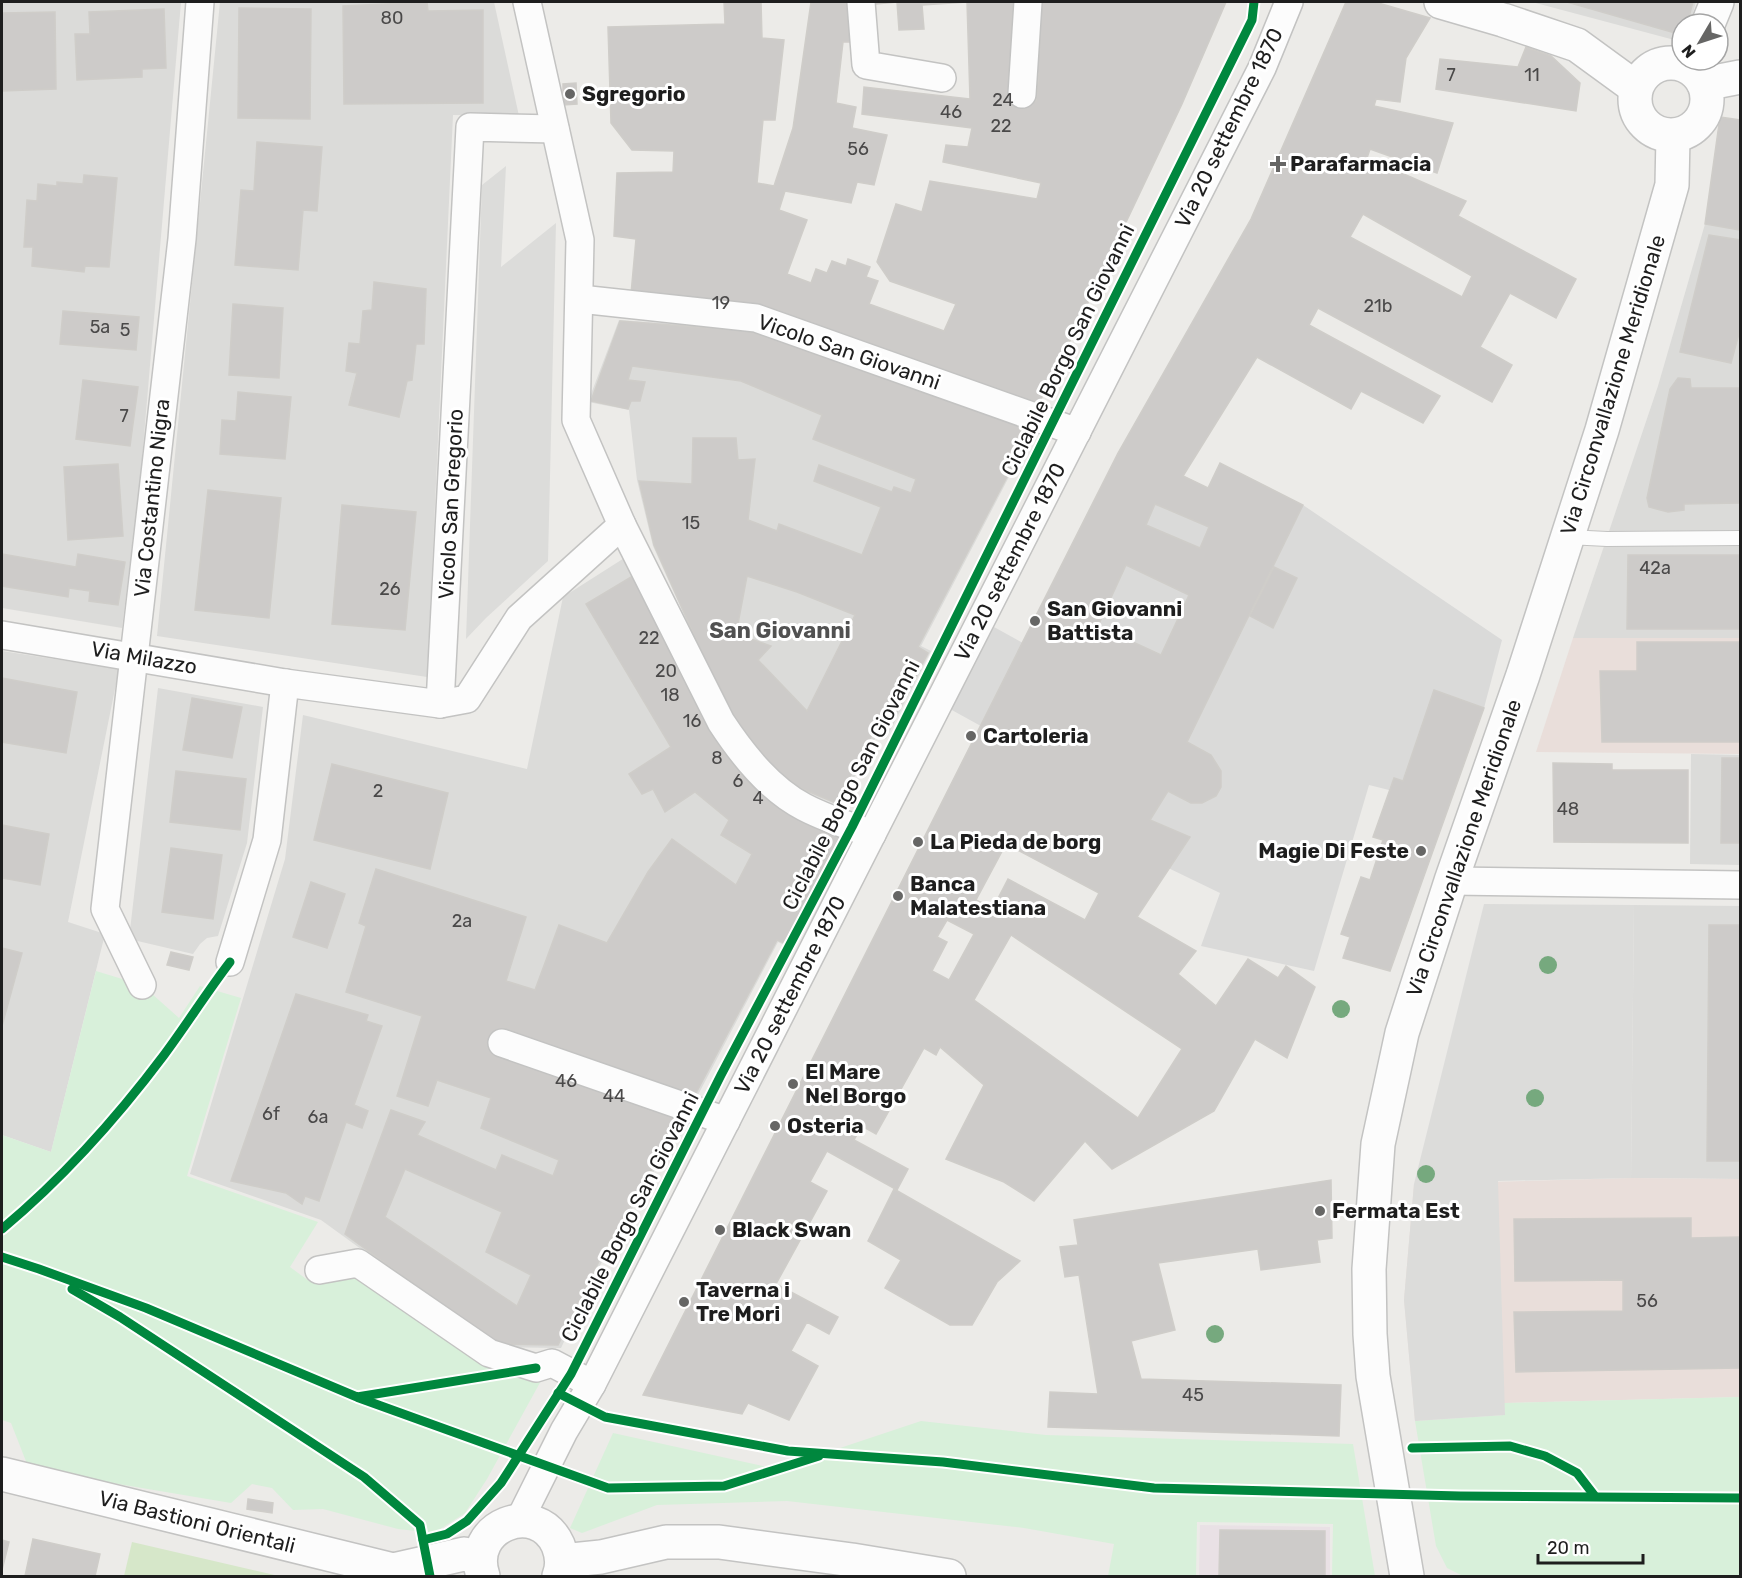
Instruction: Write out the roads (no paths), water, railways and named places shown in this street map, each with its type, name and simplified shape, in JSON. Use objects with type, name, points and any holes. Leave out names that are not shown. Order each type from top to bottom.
[{"type":"street","name":"Via Costantino Nigra","points":[[142,985],[105,909],[182,238],[200,2]]},
{"type":"street","points":[[527,2],[580,240],[576,420],[622,525],[721,722],[740,752],[778,790],[802,806],[872,834]]},
{"type":"street","points":[[861,2],[866,64],[942,78]]},
{"type":"street","points":[[1022,94],[1029,2]]},
{"type":"street","name":"Via 20 settembre 1870","points":[[519,1521],[564,1431],[592,1384],[1262,68],[1289,2]]},
{"type":"street","points":[[1441,2],[1577,45],[1636,88]]},
{"type":"street","points":[[1670,63],[1650,69],[1636,88],[1636,111],[1644,125],[1657,134],[1673,136],[1688,131],[1700,121],[1707,107],[1699,72],[1740,77]]},
{"type":"street","name":"Vicolo San Gregorio","points":[[440,705],[470,127],[555,129]]},
{"type":"street","name":"Via Circonvallazione Meridionale","points":[[1407,1576],[1373,1376],[1369,1302],[1371,1226],[1378,1144],[1402,1033],[1451,882],[1523,675],[1602,430],[1672,186],[1673,136]]},
{"type":"street","name":"Vicolo San Giovanni","points":[[580,299],[756,318],[1077,432]]},
{"type":"street","points":[[440,705],[467,699],[519,618],[622,525]]},
{"type":"street","name":"Via Milazzo","points":[[2,634],[285,683],[440,705]]},
{"type":"street","points":[[230,962],[267,840],[285,683]]},
{"type":"street","points":[[1451,882],[1740,885]]},
{"type":"street","name":"Via 20 settembre 1870","points":[[502,1043],[726,1120]]},
{"type":"street","points":[[319,1270],[358,1263],[489,1353],[536,1368],[552,1363],[592,1384]]},
{"type":"street","name":"Via Bastioni Orientali","points":[[2,1474],[400,1574]]},
{"type":"street","points":[[400,1574],[464,1554],[482,1567],[486,1539],[492,1532],[509,1522],[519,1521],[540,1525],[556,1540],[560,1569],[666,1542],[719,1542],[949,1576]]},
{"type":"lane","points":[[1568,537],[1740,538]]},
{"type":"place","name":"Sgregorio","points":[[570,94]]},
{"type":"place","name":"Parafarmacia","points":[[1278,164]]},
{"type":"place","name":"San Giovanni Battista","points":[[1035,621]]},
{"type":"place","name":"Cartoleria","points":[[971,736]]},
{"type":"place","name":"La Pieda de borg","points":[[918,842]]},
{"type":"place","name":"Magie Di Feste","points":[[1421,851]]},
{"type":"place","name":"Banca Malatestiana","points":[[898,896]]},
{"type":"place","name":"El Mare Nel Borgo","points":[[793,1084]]},
{"type":"place","name":"Osteria","points":[[775,1126]]},
{"type":"place","name":"Fermata Est","points":[[1320,1211]]},
{"type":"place","name":"Black Swan","points":[[720,1230]]},
{"type":"place","name":"Taverna i Tre Mori","points":[[684,1302]]},
{"type":"district","name":"San Giovanni","points":[[780,630]]}]
